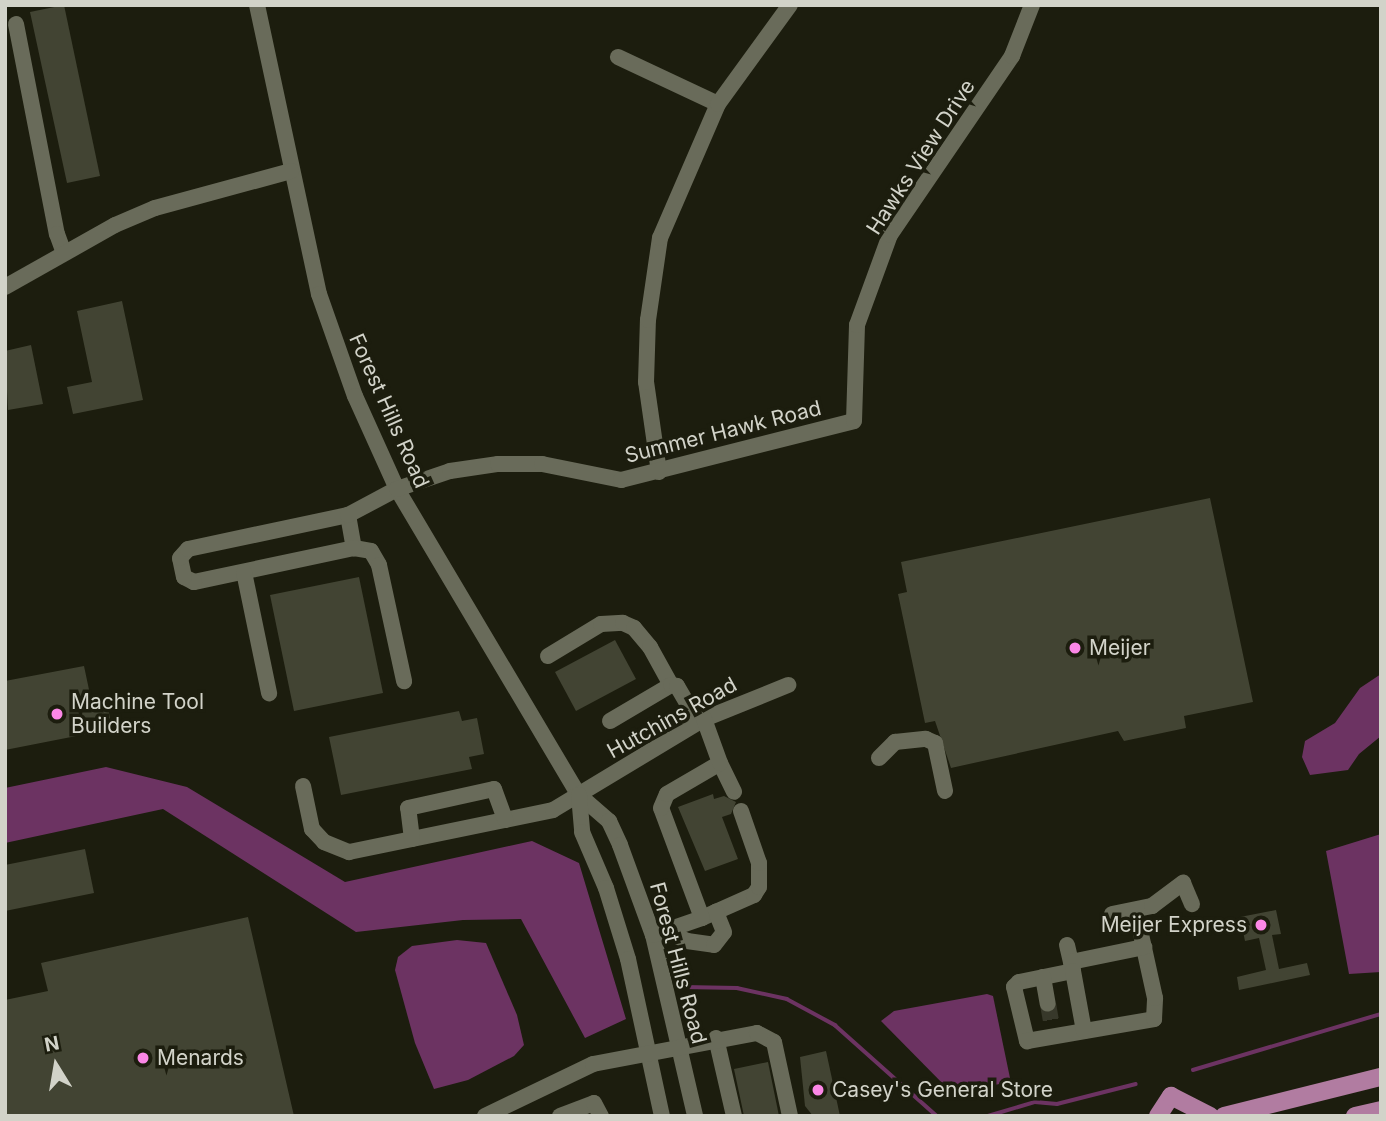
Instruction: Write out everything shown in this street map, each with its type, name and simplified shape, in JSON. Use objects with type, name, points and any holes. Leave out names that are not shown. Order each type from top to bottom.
[{"type":"main road","points":[[1224,1116],[1381,1077]]},
{"type":"main road","points":[[1158,1116],[1171,1096],[1210,1116]]},
{"type":"main road","points":[[1355,1116],[1381,1110]]},
{"type":"street","name":"Forest Hills Road","points":[[257,5],[291,171],[336,346],[397,489],[579,795],[608,821],[659,933],[678,1046],[695,1116]]},
{"type":"street","points":[[659,472],[646,382],[648,320],[660,238],[718,104],[790,5]]},
{"type":"street","name":"Hawks View Drive","points":[[854,421],[857,324],[890,235],[1012,57],[1032,5]]},
{"type":"street","points":[[16,24],[57,234],[64,253]]},
{"type":"street","points":[[618,57],[718,104]]},
{"type":"street","points":[[5,287],[64,253],[155,208],[291,171]]},
{"type":"street","name":"Summer Hawk Road","points":[[244,572],[194,582],[184,577],[180,558],[188,549],[348,515],[397,489],[450,471],[498,464],[542,464],[621,480],[854,421]]},
{"type":"street","points":[[348,515],[355,548]]},
{"type":"street","points":[[269,693],[244,572],[355,548],[364,548],[376,557],[404,681]]},
{"type":"street","points":[[548,656],[601,624],[623,623],[635,628],[650,646],[671,685]]},
{"type":"street","points":[[610,721],[671,685],[677,686],[701,721],[734,792]]},
{"type":"street","name":"Hutchins Road","points":[[303,786],[312,829],[324,842],[349,852],[505,820],[553,810],[701,721],[788,685]]},
{"type":"street","points":[[878,758],[895,742],[926,739],[935,743],[945,791]]},
{"type":"street","points":[[659,933],[714,945],[724,932],[709,915],[661,808],[667,794],[720,763]]},
{"type":"street","points":[[412,839],[408,808],[494,789],[505,820]]},
{"type":"street","name":"Forest Hills Road","points":[[579,795],[582,832],[619,927],[662,1116]]},
{"type":"street","points":[[659,933],[754,895],[762,879],[741,811]]},
{"type":"street","points":[[1112,914],[1152,906],[1183,883],[1192,904]]},
{"type":"street","points":[[1140,930],[1144,947],[1155,998],[1154,1019],[1084,1031],[1053,1029],[1027,1041],[1014,987],[1019,982],[1144,947]]},
{"type":"street","points":[[1067,945],[1084,1031]]},
{"type":"street","points":[[1043,977],[1048,1004]]},
{"type":"street","points":[[485,1116],[561,1076],[647,1052],[757,1033],[774,1042],[790,1116]]},
{"type":"street","points":[[716,1038],[734,1116]]},
{"type":"street","points":[[560,1116],[594,1103],[601,1116]]},
{"type":"shaded area","points":[[1381,674],[1381,736],[1359,754],[1348,770],[1310,775],[1302,757],[1305,741],[1335,723],[1360,688]]},
{"type":"shaded area","points":[[106,767],[187,787],[345,882],[532,841],[579,863],[626,1019],[585,1038],[521,919],[463,920],[356,932],[163,809],[5,843],[5,788]]},
{"type":"shaded area","points":[[1381,834],[1381,972],[1349,974],[1326,851]]},
{"type":"shaded area","points":[[457,940],[486,943],[517,1015],[524,1045],[514,1056],[468,1080],[434,1089],[415,1043],[395,970],[398,957],[412,946]]},
{"type":"shaded area","points":[[987,994],[993,996],[1010,1078],[1005,1083],[952,1093],[881,1021],[894,1011]]},
{"type":"building","points":[[64,5],[100,176],[67,183],[30,12]]},
{"type":"building","points":[[122,301],[143,400],[73,414],[67,387],[92,382],[77,311]]},
{"type":"building","points":[[31,345],[43,404],[8,410],[5,351]]},
{"type":"building","name":"Meijer","points":[[1210,498],[1253,702],[1184,716],[1186,728],[1124,741],[1118,731],[951,768],[935,721],[925,723],[898,594],[907,592],[901,562]]},
{"type":"building","points":[[359,577],[383,693],[294,711],[270,595]]},
{"type":"building","points":[[615,640],[636,679],[576,711],[555,672]]},
{"type":"building","name":"Machine Tool Builders","points":[[84,666],[91,699],[106,696],[112,729],[5,750],[5,681]]},
{"type":"building","points":[[459,711],[462,721],[477,718],[484,754],[469,757],[472,769],[341,795],[329,737]]},
{"type":"building","points":[[713,794],[714,799],[724,796],[736,802],[731,814],[722,817],[738,859],[705,871],[678,807]]},
{"type":"building","points":[[85,849],[94,893],[5,911],[5,865]]},
{"type":"building","points":[[1276,910],[1281,934],[1272,935],[1279,969],[1307,963],[1310,975],[1239,990],[1237,977],[1266,970],[1259,938],[1245,941],[1240,917]]},
{"type":"building","name":"Menards","points":[[248,917],[294,1116],[5,1116],[5,1000],[48,991],[41,963]]},
{"type":"building","name":"Casey's General Store","points":[[826,1051],[840,1116],[813,1116],[805,1106],[800,1057]]},
{"type":"building","name":"Casey's General Store","points":[[768,1062],[779,1116],[744,1116],[734,1069]]},
{"type":"waterway","points":[[684,987],[737,988],[787,999],[835,1025],[937,1116]]},
{"type":"waterway","points":[[1193,1070],[1381,1014]]},
{"type":"waterway","points":[[988,1116],[1035,1102],[1057,1104],[1136,1084]]},
{"type":"tunnel","points":[[1048,1004],[1051,1021]]},
{"type":"place","name":"Meijer","points":[[1075,648]]},
{"type":"place","name":"Machine Tool Builders","points":[[57,714]]},
{"type":"place","name":"Meijer Express","points":[[1261,925]]},
{"type":"place","name":"Menards","points":[[143,1058]]},
{"type":"place","name":"Casey's General Store","points":[[818,1090]]}]
